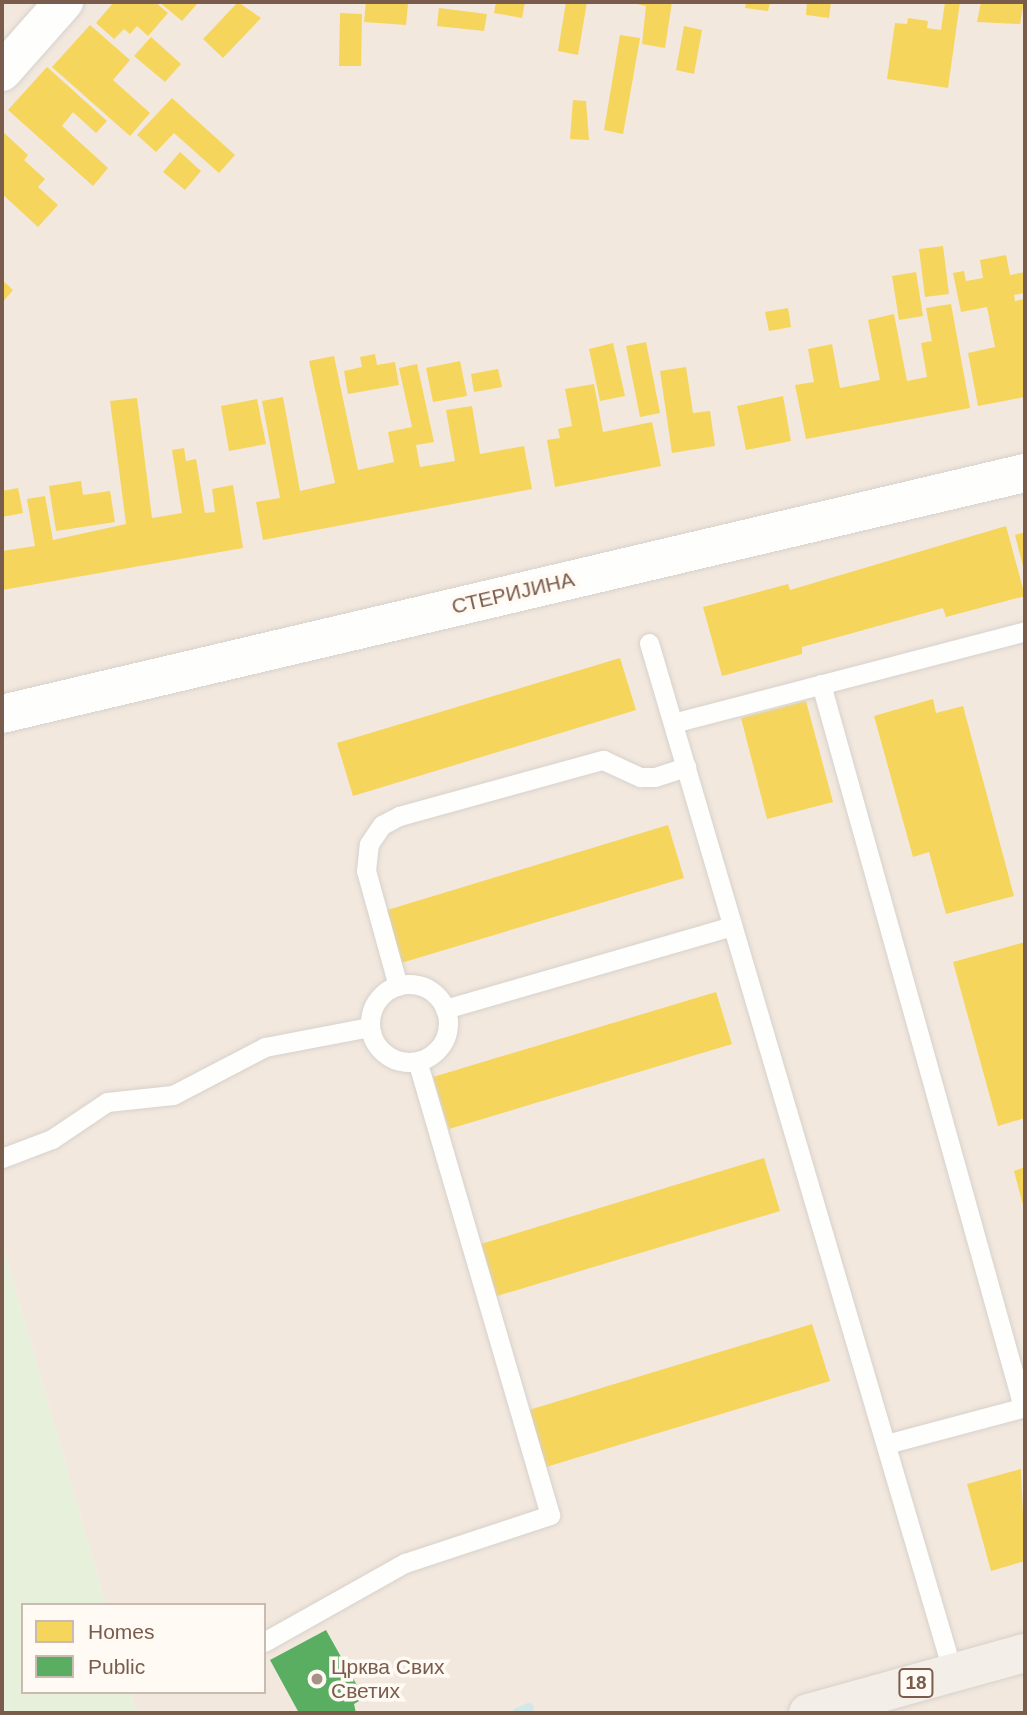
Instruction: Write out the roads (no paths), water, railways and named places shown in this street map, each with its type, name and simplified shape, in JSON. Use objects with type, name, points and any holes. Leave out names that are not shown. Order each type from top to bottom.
[{"type":"main road","name":"18","points":[[808,1713],[1025,1653]]},
{"type":"street","points":[[2,72],[64,2]]},
{"type":"street","name":"СТЕРИЈИНА","points":[[2,714],[1025,473]]},
{"type":"lane","points":[[673,723],[1025,631]]},
{"type":"lane","points":[[649,643],[953,1673]]},
{"type":"lane","points":[[821,684],[1024,1407],[886,1444]]},
{"type":"lane","points":[[398,986],[366,871],[369,844],[382,825],[399,816],[603,760],[639,777],[655,777],[686,767]]},
{"type":"lane","points":[[445,1009],[732,926]]},
{"type":"lane","points":[[398,986],[426,988],[445,1009],[446,1035],[439,1047],[417,1061],[391,1057],[381,1049],[370,1027],[376,1003],[398,986]]},
{"type":"lane","points":[[2,1158],[52,1139],[107,1102],[173,1095],[248,1053],[370,1027]]},
{"type":"lane","points":[[266,1641],[405,1563],[550,1515],[417,1061]]},
{"type":"waterway","points":[[517,1713],[529,1708]]},
{"type":"place","name":"Црква Свих Светих","points":[[317,1679]]}]
